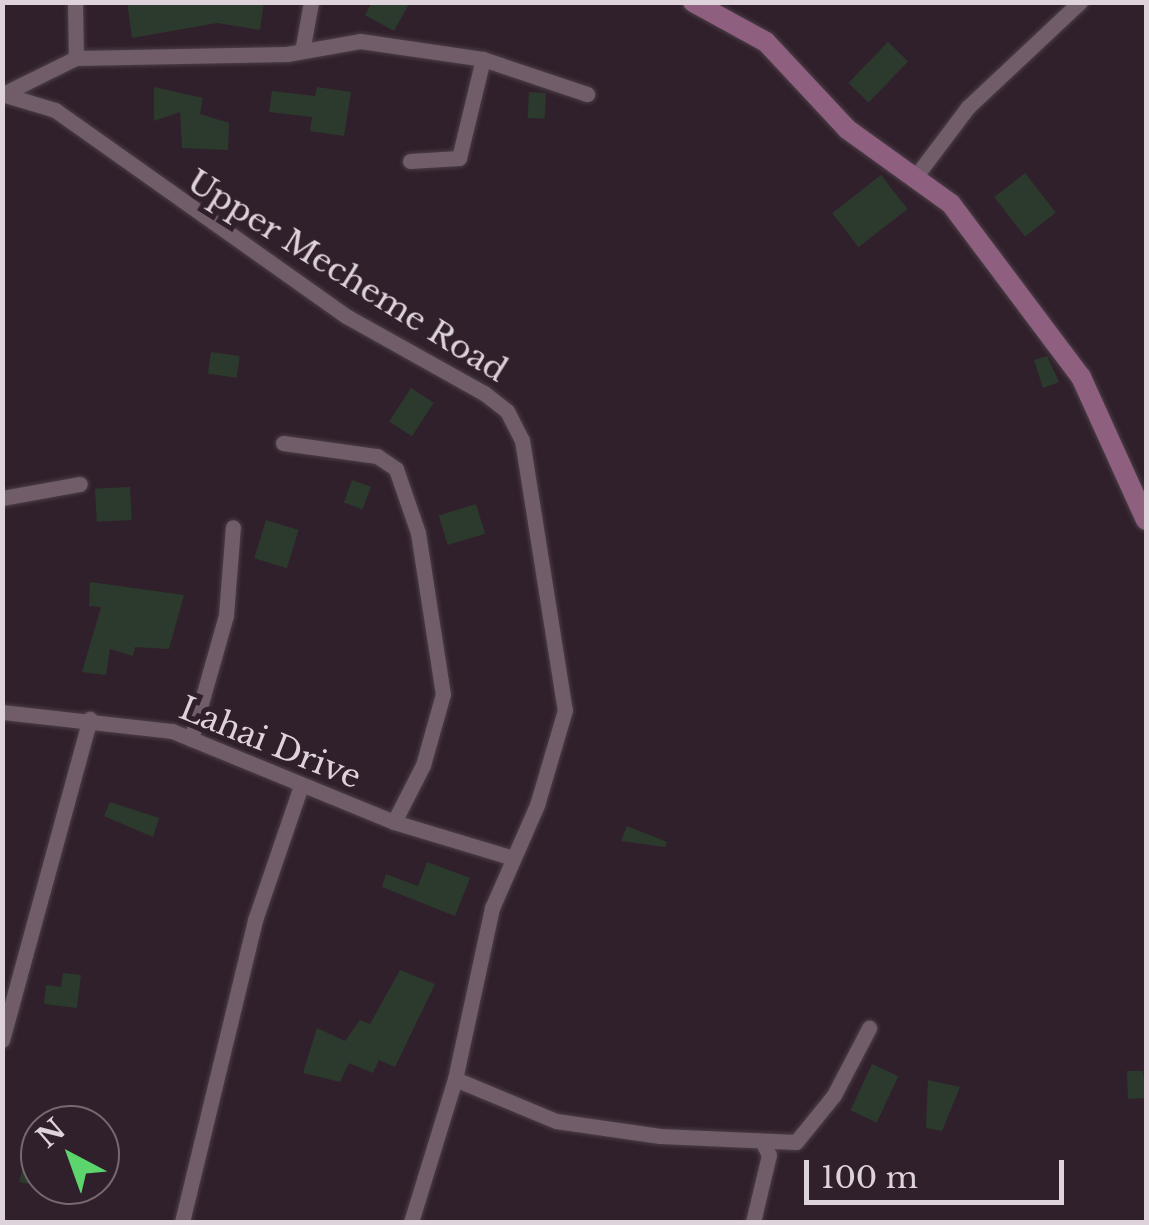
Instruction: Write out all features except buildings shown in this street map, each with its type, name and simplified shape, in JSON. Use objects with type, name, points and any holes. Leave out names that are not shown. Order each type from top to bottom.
[{"type":"street","points":[[74,2],[76,58]]},
{"type":"street","points":[[302,46],[311,2]]},
{"type":"street","points":[[693,2],[737,20],[847,129],[950,204],[1043,317],[1096,405],[1146,520]]},
{"type":"street","points":[[916,176],[968,107],[1080,2]]},
{"type":"street","points":[[3,94],[76,58],[287,54],[302,46],[360,41],[483,59],[586,94]]},
{"type":"street","points":[[410,160],[459,158],[483,59]]},
{"type":"street","name":"Upper Mecheme Road","points":[[3,94],[54,110],[294,282],[508,411],[527,465],[565,710],[537,805],[510,856],[456,1079],[411,1222]]},
{"type":"street","points":[[284,443],[377,456],[396,469],[418,532],[443,694],[423,765],[394,822]]},
{"type":"street","points":[[2,498],[80,484]]},
{"type":"street","points":[[191,739],[226,615],[233,527]]},
{"type":"street","name":"Lahai Drive","points":[[2,712],[90,718],[191,739],[394,822],[510,856]]},
{"type":"street","points":[[2,1040],[90,718]]},
{"type":"street","points":[[182,1222],[255,920],[301,786]]},
{"type":"street","points":[[456,1079],[556,1121],[763,1143],[796,1142],[834,1095],[870,1028]]},
{"type":"street","points":[[753,1222],[769,1155],[763,1143]]}]
